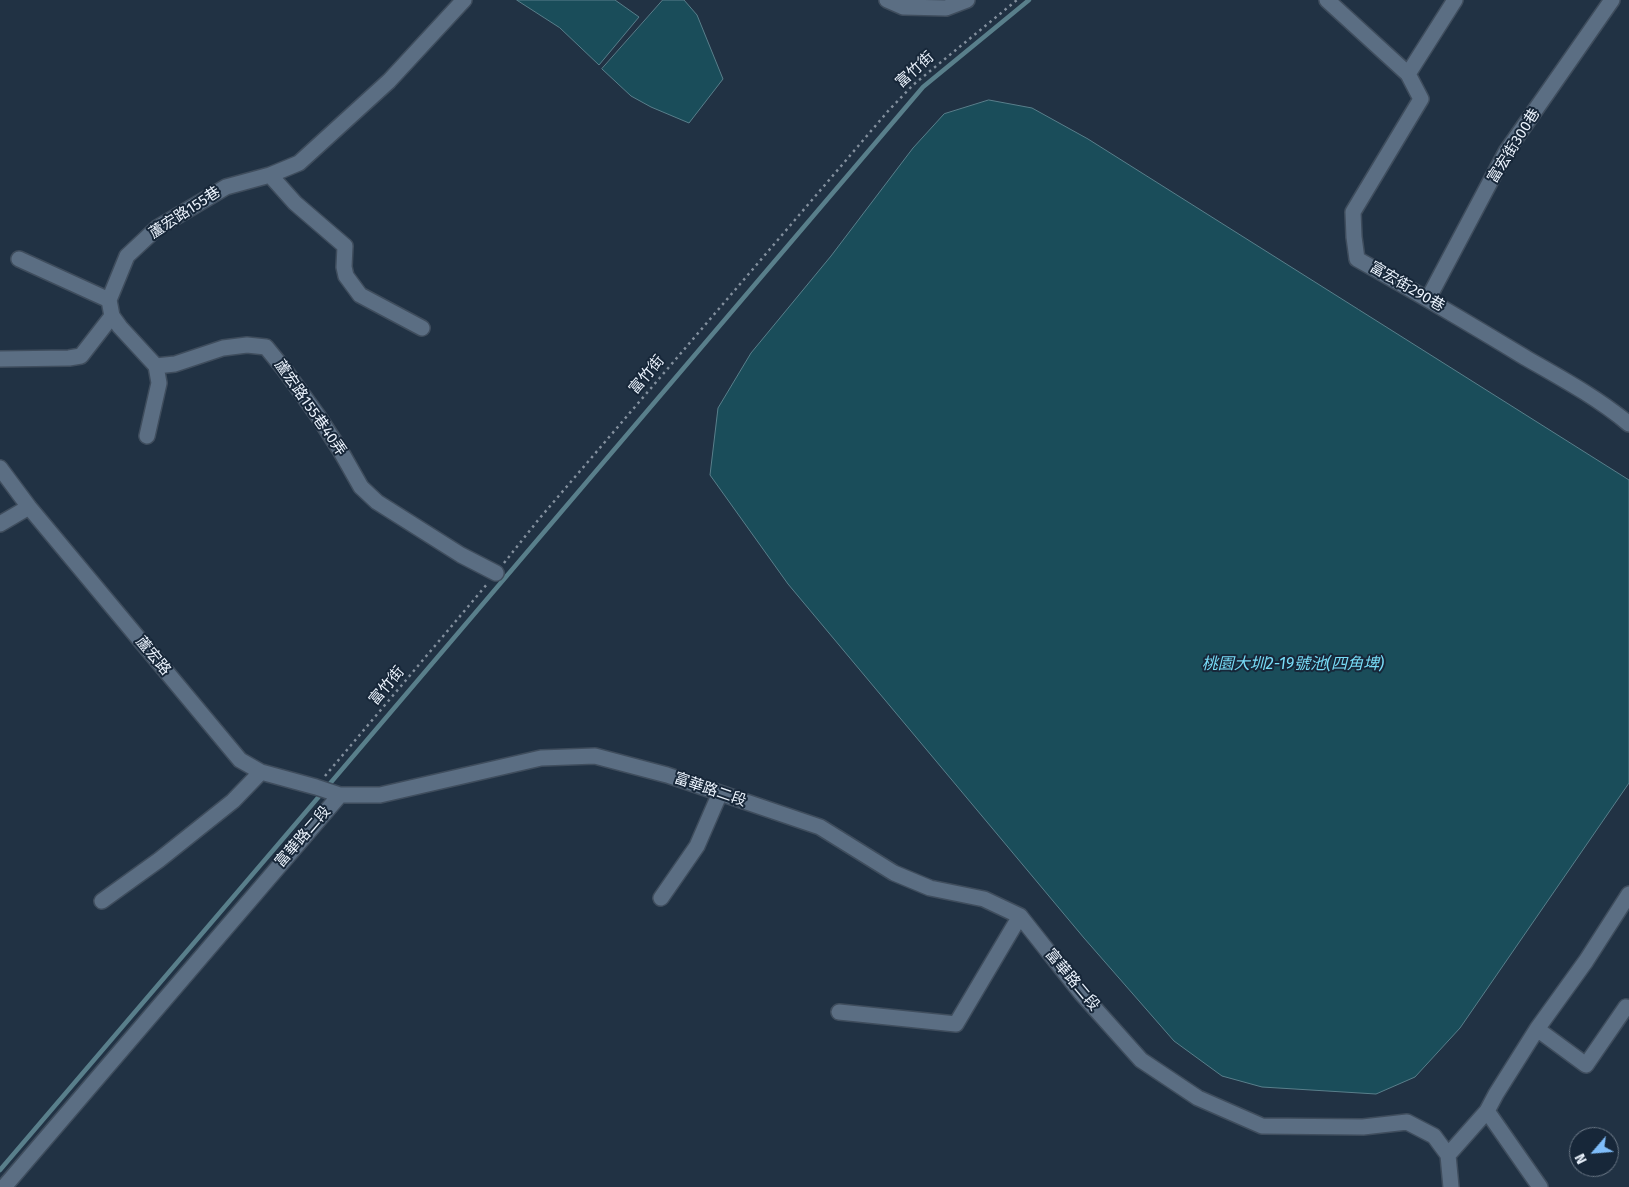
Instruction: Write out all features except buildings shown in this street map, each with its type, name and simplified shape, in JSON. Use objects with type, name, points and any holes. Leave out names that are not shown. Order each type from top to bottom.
[{"type":"street","name":"蘆宏路155巷","points":[[109,300],[127,256],[157,228],[226,187],[270,175],[299,163],[389,81],[464,0]]},
{"type":"street","points":[[887,0],[903,7],[946,8],[967,0]]},
{"type":"street","points":[[1326,0],[1408,74],[1455,0]]},
{"type":"street","name":"富宏街300巷","points":[[1428,299],[1506,152],[1612,0]]},
{"type":"street","name":"富宏街290巷","points":[[1408,74],[1421,99],[1354,212],[1354,237],[1357,259],[1428,299],[1610,408],[1629,424]]},
{"type":"street","points":[[270,175],[295,203],[345,246],[344,267],[346,276],[360,295],[422,328]]},
{"type":"street","points":[[19,259],[109,300],[112,316],[120,328],[156,366],[159,383],[147,436]]},
{"type":"street","points":[[0,359],[69,358],[81,356],[112,316]]},
{"type":"street","name":"蘆宏路155巷40弄","points":[[156,366],[175,364],[223,348],[248,345],[266,347],[318,416],[361,487],[376,502],[461,555],[496,573]]},
{"type":"street","name":"蘆宏路","points":[[0,468],[29,507],[240,760],[261,772],[326,790]]},
{"type":"street","points":[[0,524],[29,507]]},
{"type":"street","name":"富華路二段","points":[[4,1187],[326,790],[380,795],[541,758],[595,756],[667,775],[820,827],[894,874],[930,888],[984,899],[1020,916],[1081,993],[1141,1060],[1198,1098],[1262,1126],[1363,1127],[1407,1122],[1434,1136],[1448,1155]]},
{"type":"street","points":[[102,901],[159,860],[233,801],[261,772]]},
{"type":"street","points":[[660,898],[697,846],[720,793]]},
{"type":"street","points":[[1451,1187],[1448,1155],[1487,1111],[1537,1029],[1586,961],[1629,894]]},
{"type":"street","points":[[839,1012],[956,1024],[1020,916]]},
{"type":"street","points":[[1537,1029],[1586,1065],[1626,1007]]},
{"type":"street","points":[[1487,1111],[1540,1187]]},
{"type":"path","name":"富竹街","points":[[326,790],[539,519],[889,110],[914,85],[1017,0]]},
{"type":"water","points":[[517,0],[615,0],[639,17],[599,65],[560,28]]},
{"type":"water","points":[[663,0],[684,0],[697,15],[723,79],[689,123],[651,107],[631,96],[602,69]]},
{"type":"water","name":"桃園大圳2-19號池(四角埤)","points":[[989,100],[1032,108],[1088,139],[1629,480],[1629,783],[1460,1028],[1415,1077],[1376,1094],[1262,1087],[1222,1076],[1174,1041],[1084,938],[788,584],[710,475],[718,408],[751,353],[831,256],[913,148],[944,114]]},
{"type":"waterway","points":[[327,787],[923,87],[1029,0]]},
{"type":"waterway","points":[[0,1170],[322,793]]}]
